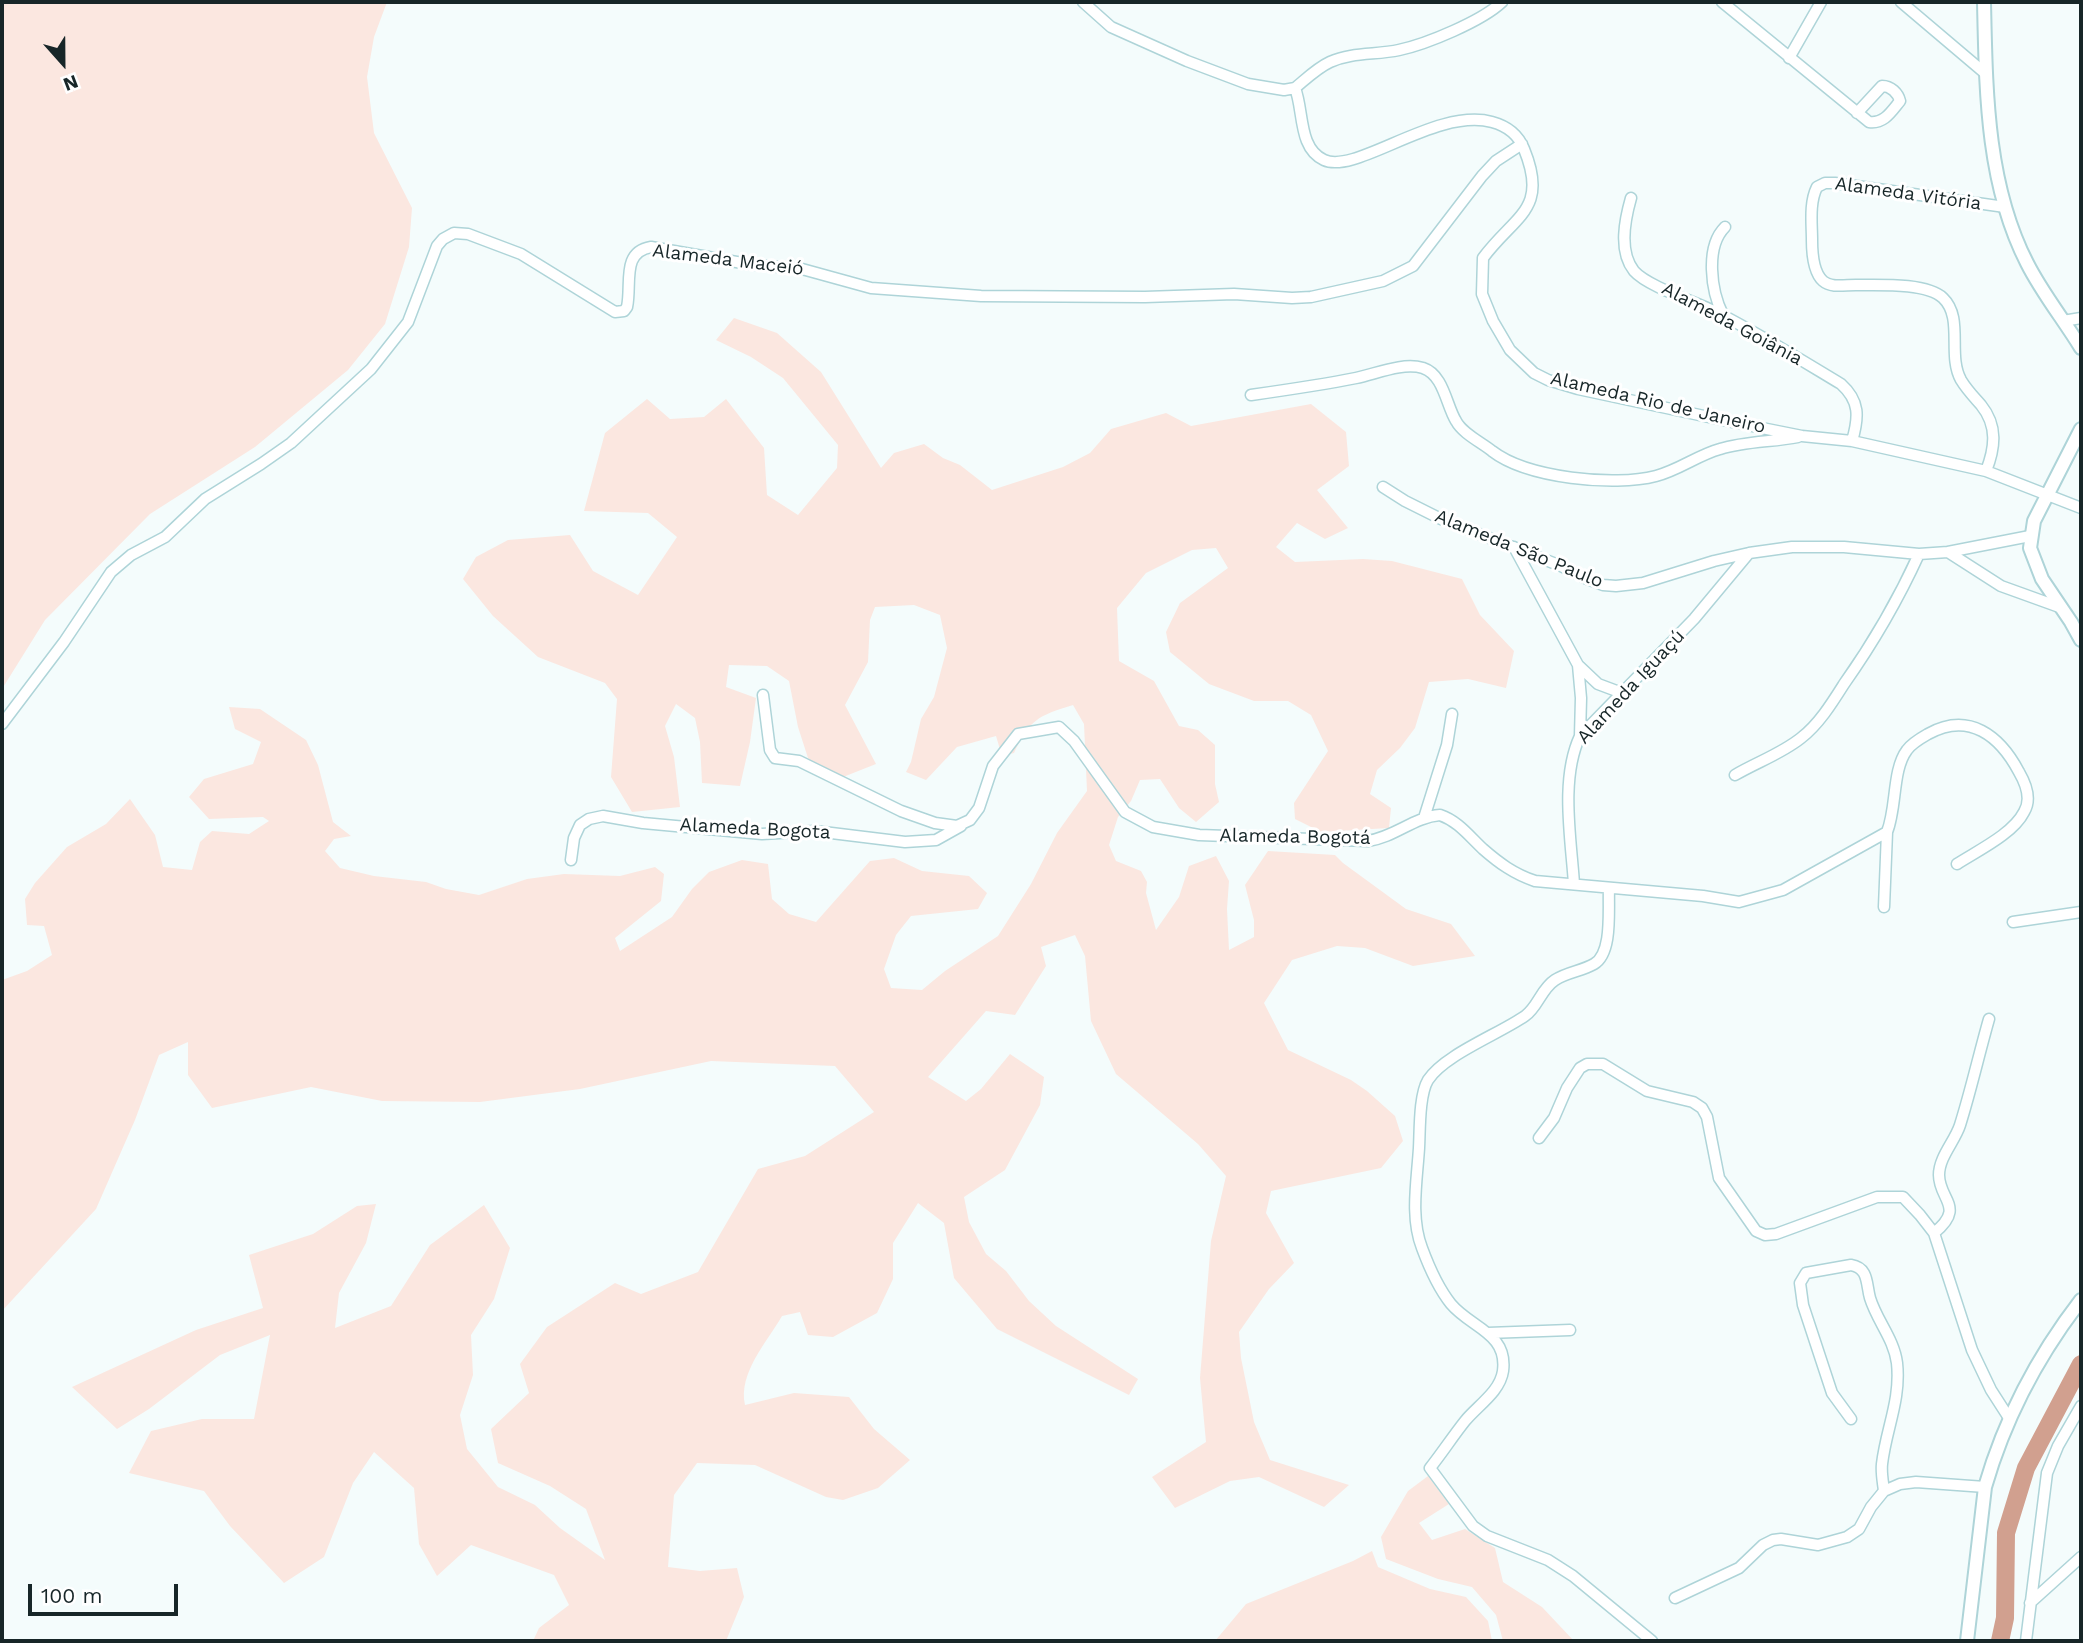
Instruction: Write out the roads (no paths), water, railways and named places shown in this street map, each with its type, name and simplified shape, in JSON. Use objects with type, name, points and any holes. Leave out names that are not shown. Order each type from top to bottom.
[{"type":"street","points":[[1083,2],[1121,33],[1248,84],[1284,90],[1295,88],[1328,62],[1354,55],[1399,50],[1425,42],[1483,16],[1502,2]]},
{"type":"street","points":[[1722,2],[1857,113]]},
{"type":"street","points":[[1789,58],[1821,2]]},
{"type":"street","points":[[1900,2],[1986,74]]},
{"type":"street","points":[[1984,2],[1986,74],[1994,156],[2005,207],[2027,264],[2081,348]]},
{"type":"street","points":[[1295,88],[1301,103],[1307,143],[1317,156],[1329,162],[1346,162],[1420,131],[1457,121],[1487,121],[1499,124],[1514,133],[1522,144]]},
{"type":"street","name":"Alameda Rio de Janeiro","points":[[1522,144],[1529,160],[1533,193],[1525,212],[1483,258],[1481,282],[1482,294],[1493,321],[1510,351],[1534,373],[1562,385],[1802,436],[1852,440],[1986,471],[2081,508]]},
{"type":"street","name":"Alameda Maceió","points":[[2,724],[64,642],[111,572],[131,555],[165,537],[205,499],[291,443],[371,369],[408,322],[437,246],[453,233],[468,234],[522,254],[608,309],[620,312],[627,307],[632,260],[638,251],[652,247],[748,264],[802,269],[871,288],[981,296],[1144,297],[1234,294],[1311,297],[1382,281],[1413,266],[1482,176],[1496,162],[1522,144]]},
{"type":"street","name":"Alameda Vitória","points":[[1986,471],[1994,442],[1992,426],[1981,405],[1966,387],[1954,363],[1954,324],[1949,305],[1940,295],[1924,289],[1834,285],[1823,281],[1817,272],[1812,250],[1812,205],[1814,191],[1820,185],[1835,183],[2005,207]]},
{"type":"street","name":"Alameda Goiânia","points":[[1631,198],[1625,230],[1626,252],[1633,269],[1651,282],[1723,315],[1849,391],[1857,405],[1858,415],[1852,440]]},
{"type":"street","points":[[1723,315],[1715,292],[1713,258],[1717,238],[1725,227]]},
{"type":"street","points":[[2063,321],[2081,318]]},
{"type":"street","points":[[1251,395],[1411,366],[1422,368],[1429,370],[1438,381],[1457,424],[1502,458],[1514,465],[1596,481],[1654,477],[1719,449],[1802,436]]},
{"type":"street","points":[[2081,429],[2034,521],[2029,548],[2035,567],[2078,629],[2081,640]]},
{"type":"street","name":"Alameda São Paulo","points":[[1383,487],[1430,514],[1587,579],[1616,586],[1650,582],[1714,561],[1792,547],[1844,547],[1919,554],[1948,552],[2030,536]]},
{"type":"street","points":[[1514,547],[1578,665],[1598,684],[1622,693]]},
{"type":"street","points":[[1948,552],[2001,586],[2062,608]]},
{"type":"street","name":"Alameda Iguaçú","points":[[1574,884],[1569,780],[1574,748],[1580,736],[1694,619],[1749,553]]},
{"type":"street","points":[[1735,775],[1793,744],[1815,724],[1872,641],[1919,554]]},
{"type":"street","points":[[1578,665],[1580,736]]},
{"type":"street","points":[[763,695],[770,750],[775,758],[799,761],[901,811],[947,826],[964,824]]},
{"type":"street","points":[[1452,714],[1447,745],[1424,818],[1440,815],[1447,817],[1461,826],[1498,862],[1535,881],[1703,896],[1739,902],[1783,890],[1887,832]]},
{"type":"street","points":[[1884,907],[1887,832],[1893,814],[1899,764],[1914,742],[1941,728],[1955,725],[1978,729],[1991,736],[2008,752],[2028,792],[2025,811],[2015,824],[1957,864]]},
{"type":"street","name":"Alameda Bogotá","points":[[964,824],[979,808],[993,766],[1016,736],[1034,730],[1059,727],[1074,741],[1125,812],[1153,827],[1199,835],[1368,841],[1392,835],[1424,818]]},
{"type":"street","name":"Alameda Bogota","points":[[571,860],[574,838],[580,825],[589,819],[603,816],[643,823],[762,834],[815,831],[905,842],[936,840],[964,824]]},
{"type":"street","points":[[1609,889],[1608,942],[1601,959],[1547,985],[1529,1013],[1442,1066],[1428,1081],[1423,1090],[1416,1228],[1422,1249],[1444,1294],[1462,1314],[1496,1339],[1502,1349],[1503,1370],[1497,1387],[1465,1420],[1430,1468],[1473,1527],[1487,1536],[1548,1560],[1573,1576],[1652,1641]]},
{"type":"street","points":[[2013,922],[2081,912]]},
{"type":"street","points":[[1934,1233],[1946,1221],[1948,1215],[1948,1199],[1939,1177],[1941,1164],[1959,1128],[1989,1019]]},
{"type":"street","points":[[1539,1138],[1554,1118],[1567,1088],[1580,1069],[1587,1064],[1603,1064],[1647,1091],[1693,1102],[1702,1108],[1707,1117],[1719,1178],[1756,1231],[1765,1235],[1776,1234],[1877,1197],[1903,1197],[1934,1233],[1972,1350],[1991,1390],[2009,1418]]},
{"type":"street","points":[[1851,1419],[1832,1393],[1803,1305],[1800,1283],[1806,1273],[1850,1265],[1858,1266],[1865,1274],[1871,1300],[1897,1360],[1898,1390],[1882,1466],[1884,1491]]},
{"type":"street","points":[[1967,1641],[1985,1487],[2009,1418],[2036,1365],[2081,1300]]},
{"type":"street","points":[[1488,1332],[1570,1330]]},
{"type":"street","points":[[2025,1641],[2048,1473],[2058,1446],[2081,1406]]},
{"type":"street","points":[[1675,1598],[1738,1568],[1763,1545],[1773,1540],[1818,1545],[1847,1537],[1859,1529],[1884,1491],[1900,1484],[1916,1482],[1985,1487]]},
{"type":"street","points":[[2029,1603],[2081,1557]]},
{"type":"waterway","points":[[2000,1641],[2005,1618],[2006,1533],[2026,1468],[2081,1364]]}]
